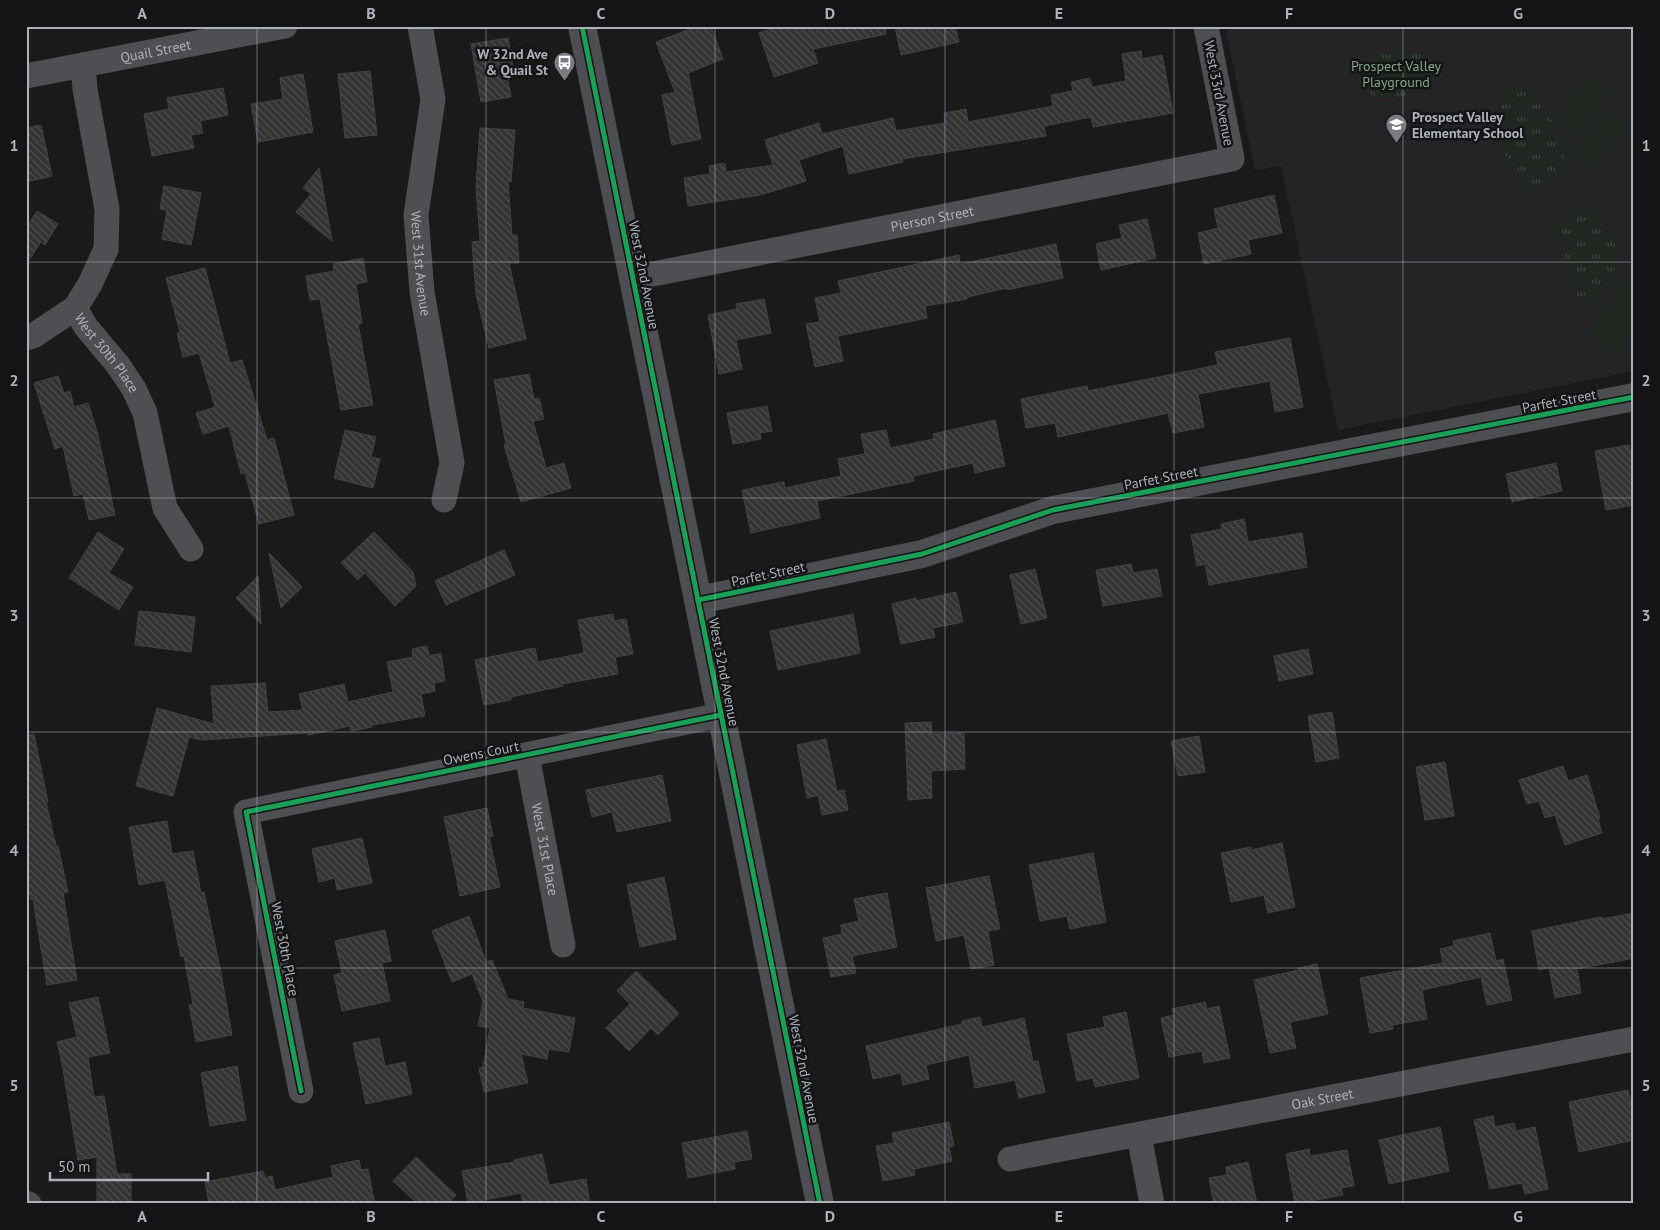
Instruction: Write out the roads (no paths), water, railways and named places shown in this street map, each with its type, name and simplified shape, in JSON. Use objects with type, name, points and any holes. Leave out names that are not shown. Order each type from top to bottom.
[{"type":"street","name":"Quail Street","points":[[26,76],[285,26]]},
{"type":"street","name":"West 31st Avenue","points":[[420,26],[433,99],[416,215],[422,292],[452,463],[444,500]]},
{"type":"street","name":"West 32nd Avenue","points":[[582,26],[820,1204]]},
{"type":"street","name":"West 33rd Avenue","points":[[1206,26],[1232,159]]},
{"type":"street","name":"West 30th Place","points":[[83,65],[107,209],[106,249],[90,284],[75,308],[86,327],[118,365],[134,389],[145,413],[166,508],[191,549]]},
{"type":"street","name":"Pierson Street","points":[[633,278],[1232,159]]},
{"type":"street","points":[[26,338],[33,336],[75,308]]},
{"type":"street","name":"Parfet Street","points":[[698,600],[922,554],[1053,510],[1634,398]]},
{"type":"street","name":"Owens Court","points":[[246,812],[721,715]]},
{"type":"street","name":"West 31st Place","points":[[527,755],[563,944]]},
{"type":"street","name":"West 30th Place","points":[[246,812],[301,1091]]},
{"type":"street","name":"Oak Street","points":[[1010,1160],[1634,1039]]},
{"type":"street","points":[[1139,1135],[1152,1204]]},
{"type":"place","name":"W 32nd Ave & Quail St","points":[[564,81]]},
{"type":"place","name":"Prospect Valley Elementary School","points":[[1396,144]]},
{"type":"park label","name":"Prospect Valley Playground","points":[[1396,74]]}]
